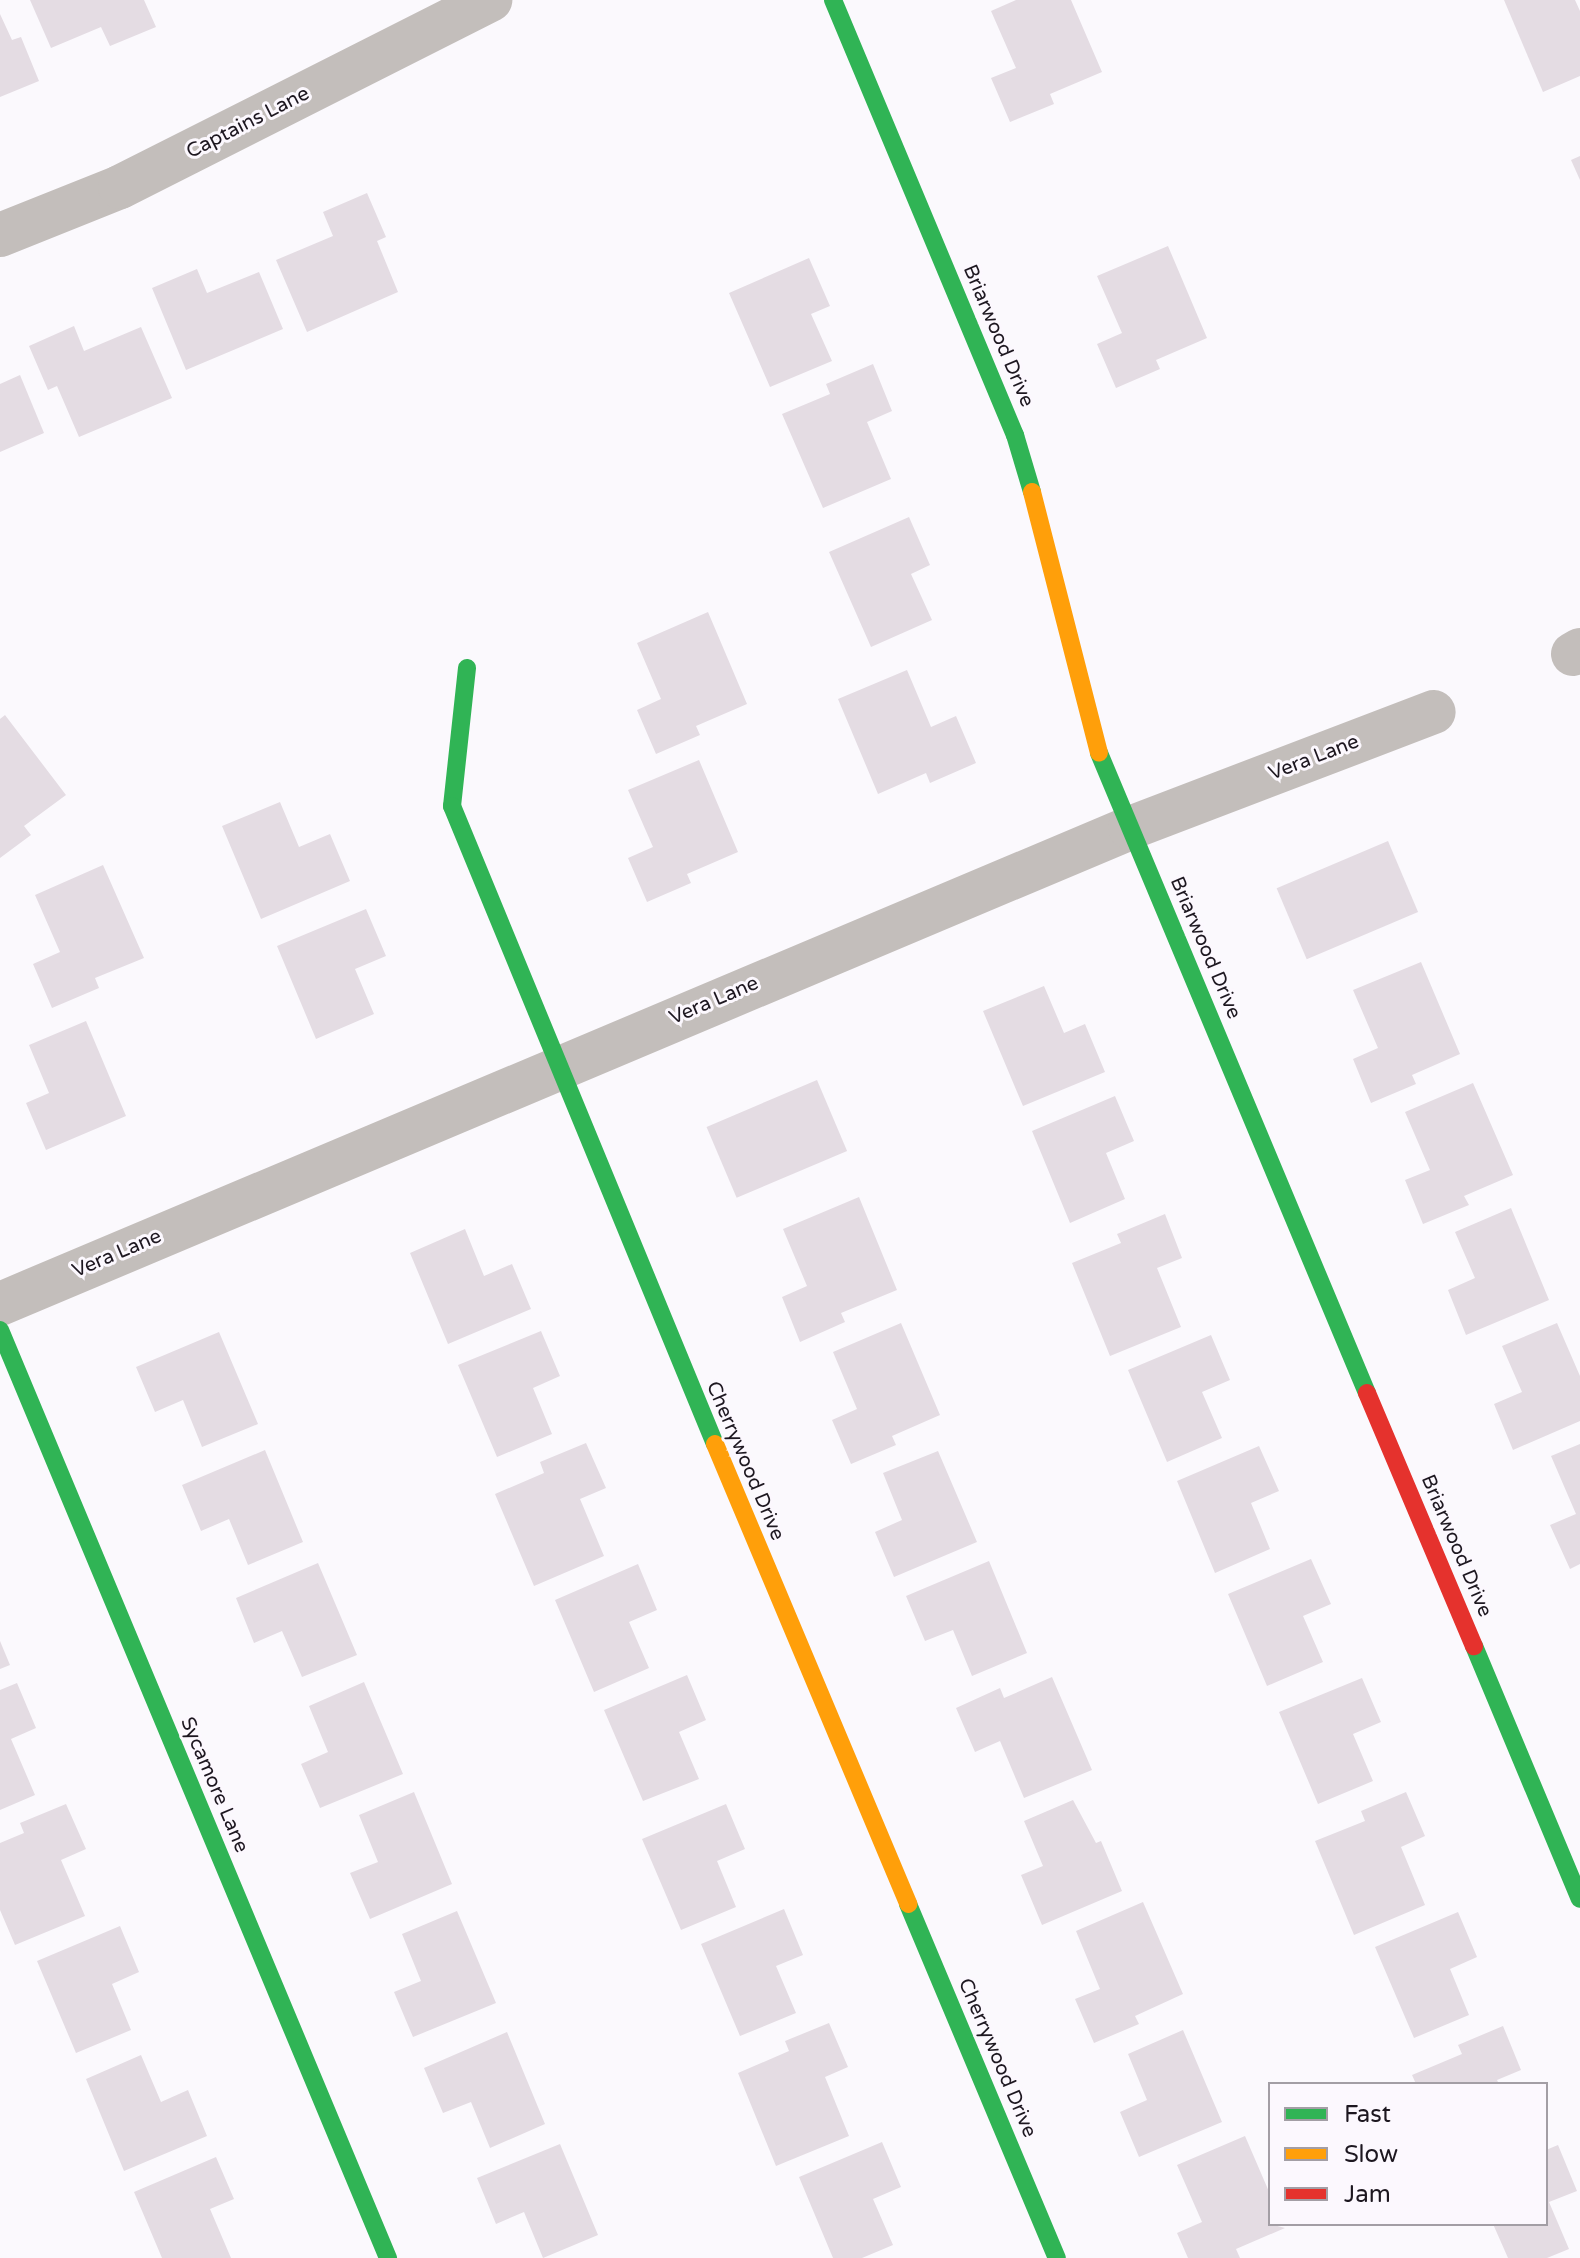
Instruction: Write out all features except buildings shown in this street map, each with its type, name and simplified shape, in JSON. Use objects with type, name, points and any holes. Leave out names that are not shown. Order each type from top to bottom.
[{"type":"street","name":"Captains Lane","points":[[0,235],[120,187],[491,0]]},
{"type":"street","name":"Briarwood Drive","points":[[833,0],[1015,435],[1045,534],[1090,732],[1580,1899]]},
{"type":"street","name":"Cherrywood Drive","points":[[467,668],[452,806],[556,1067],[1057,2258]]},
{"type":"street","name":"Vera Lane","points":[[0,1304],[556,1067],[1130,828],[1434,712]]},
{"type":"street","name":"Sycamore Lane","points":[[0,1330],[388,2258]]},
{"type":"traffic: fast","points":[[833,0],[1015,435],[1032,492]]},
{"type":"traffic: fast","points":[[467,668],[452,806],[715,1444]]},
{"type":"traffic: fast","points":[[1099,753],[1367,1393]]},
{"type":"traffic: fast","points":[[0,1330],[388,2258]]},
{"type":"traffic: fast","points":[[1474,1646],[1580,1899]]},
{"type":"traffic: fast","points":[[908,1904],[1057,2258]]},
{"type":"traffic: slow","points":[[1032,492],[1099,753]]},
{"type":"traffic: slow","points":[[715,1444],[908,1904]]},
{"type":"traffic: jam","points":[[1367,1393],[1474,1646]]}]
